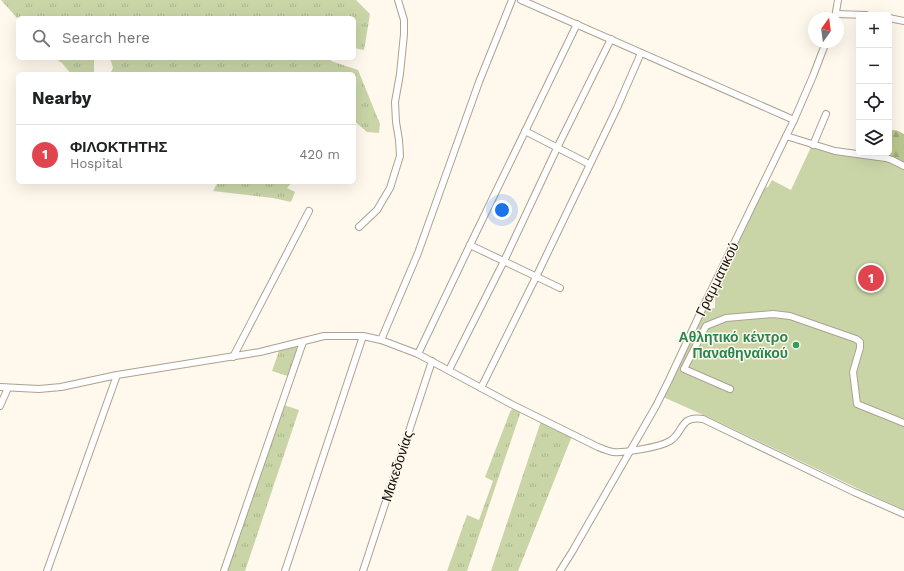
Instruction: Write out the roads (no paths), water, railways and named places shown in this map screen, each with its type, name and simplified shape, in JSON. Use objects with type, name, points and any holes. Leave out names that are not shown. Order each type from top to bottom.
[{"type":"street","points":[[358,227],[377,210],[390,188],[400,156],[395,102],[400,74],[404,20],[398,0]]},
{"type":"street","points":[[382,340],[418,253],[479,82],[512,0]]},
{"type":"street","points":[[521,0],[794,120]]},
{"type":"street","points":[[836,12],[838,0]]},
{"type":"street","points":[[844,16],[856,15]]},
{"type":"street","points":[[892,19],[904,21]]},
{"type":"street","points":[[418,354],[577,24]]},
{"type":"street","points":[[450,370],[611,39]]},
{"type":"street","name":"Γραμματικού","points":[[560,571],[630,451],[669,380],[794,120],[814,76],[824,48]]},
{"type":"street","points":[[481,388],[617,108],[641,53]]},
{"type":"street","points":[[813,145],[826,114]]},
{"type":"street","points":[[525,131],[589,164]]},
{"type":"street","points":[[786,136],[835,151],[886,158],[904,166]]},
{"type":"street","points":[[233,357],[309,212]]},
{"type":"street","points":[[470,245],[560,288]]},
{"type":"street","points":[[730,389],[684,369],[706,326],[726,318],[773,314],[790,316],[856,339],[860,342],[860,348],[853,372],[857,404],[904,423]]},
{"type":"street","points":[[0,387],[39,389],[61,387],[117,375],[233,357],[324,336],[363,336],[382,340],[418,354],[481,388],[610,452],[630,451],[670,442],[676,436],[683,424],[688,420],[693,418],[703,419],[854,492],[904,514]]},
{"type":"street","points":[[285,571],[363,336]]},
{"type":"street","points":[[224,571],[303,342]]},
{"type":"street","name":"Μακεδονίας","points":[[362,571],[432,361]]},
{"type":"street","points":[[47,571],[117,375]]},
{"type":"street","points":[[0,406],[8,388]]},
{"type":"place","name":"ΦΙΛΟΚΤΗΤΗΣ","points":[[871,278]]},
{"type":"place","name":"Αθλητικό κέντρο Παναθηναϊκού","points":[[796,345]]}]
